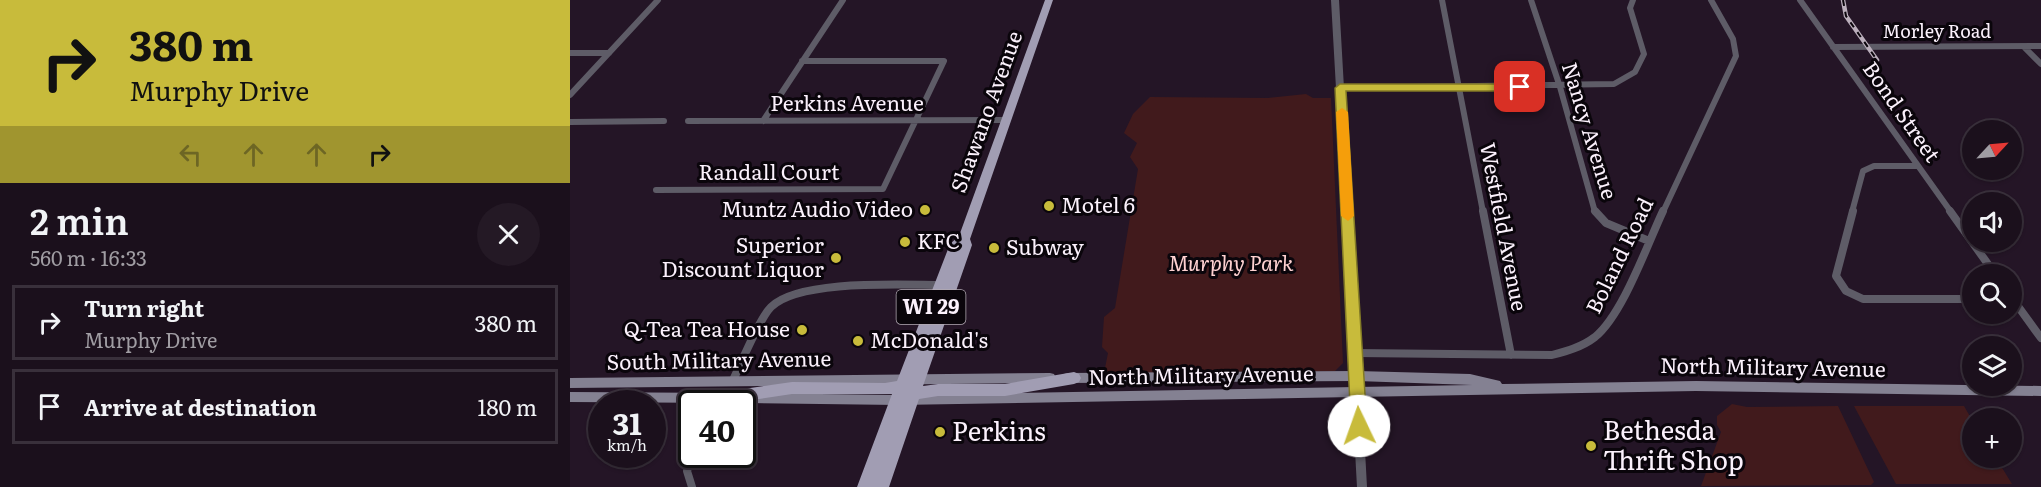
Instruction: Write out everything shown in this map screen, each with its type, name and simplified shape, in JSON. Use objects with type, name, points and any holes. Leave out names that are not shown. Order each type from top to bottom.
[{"type":"main road","name":"Shawano Avenue","points":[[865,487],[902,388],[946,285],[966,245],[964,238],[1049,0]]},
{"type":"main road","name":"Shawano Avenue","points":[[881,487],[917,390],[946,285]]},
{"type":"main road","name":"North Military Avenue","points":[[1074,378],[1357,376],[1470,379],[1505,387]]},
{"type":"main road","points":[[756,395],[792,388],[1005,390],[1074,378]]},
{"type":"main road","name":"South Military Avenue","points":[[570,383],[734,380],[902,388]]},
{"type":"main road","name":"North Military Avenue","points":[[902,388],[917,390],[1357,393],[1469,391],[1505,387],[1696,386],[2041,391]]},
{"type":"main road","name":"South Military Avenue","points":[[570,397],[678,400]]},
{"type":"street","points":[[570,95],[658,0]]},
{"type":"street","points":[[763,121],[843,0]]},
{"type":"street","points":[[1335,0],[1362,487]]},
{"type":"street","name":"Westfield Avenue","points":[[1442,0],[1511,355]]},
{"type":"street","name":"Nancy Avenue","points":[[1531,0],[1560,87],[1595,212],[1606,223],[1649,242]]},
{"type":"street","points":[[1340,88],[1560,87],[1607,86],[1626,82],[1635,74],[1644,54],[1630,8],[1633,0]]},
{"type":"street","name":"Boland Road","points":[[1356,353],[1552,355],[1577,349],[1599,336],[1613,318],[1736,56],[1733,39],[1711,0]]},
{"type":"street","name":"Bond Street","points":[[1800,0],[1988,264]]},
{"type":"street","name":"Morley Road","points":[[1833,47],[2041,46]]},
{"type":"street","points":[[2024,47],[2041,64]]},
{"type":"street","points":[[570,53],[609,53]]},
{"type":"street","points":[[802,61],[944,61],[916,120]]},
{"type":"street","name":"Randall Court","points":[[656,190],[883,189],[916,120]]},
{"type":"street","name":"Perkins Avenue","points":[[688,121],[1006,120]]},
{"type":"street","points":[[570,122],[664,121]]},
{"type":"street","points":[[1918,166],[1874,166],[1863,171],[1836,276],[1838,284],[1853,297],[1863,299],[1962,299]]},
{"type":"street","points":[[734,380],[770,308],[777,300],[835,287],[946,285]]},
{"type":"street","points":[[2022,312],[2040,335]]},
{"type":"street","points":[[688,468],[687,481],[692,487]]},
{"type":"green space","name":"Murphy Park","points":[[1306,94],[1313,98],[1331,98],[1343,363],[1335,371],[1104,373],[1108,353],[1102,347],[1104,317],[1115,308],[1138,169],[1130,157],[1137,143],[1124,133],[1133,114],[1150,97],[1268,98]]},
{"type":"green space","points":[[1732,404],[1747,407],[1838,406],[1874,482],[1871,485],[1701,486],[1721,432],[1717,425],[1717,416]]},
{"type":"green space","points":[[1854,406],[1964,406],[1965,408],[1962,408],[1962,468],[2002,468],[2012,484],[1896,484]]},
{"type":"railway","points":[[1843,0],[1846,16],[1877,60]]},
{"type":"slow traffic","points":[[1342,112],[1348,216]]},
{"type":"place","name":"Motel 6","points":[[1049,206]]},
{"type":"place","name":"Muntz Audio Video","points":[[925,210]]},
{"type":"place","name":"KFC","points":[[905,242]]},
{"type":"place","name":"Subway","points":[[994,248]]},
{"type":"place","name":"Superior Discount Liquor","points":[[836,258]]},
{"type":"place","name":"Q-Tea Tea House","points":[[802,330]]},
{"type":"place","name":"McDonald's","points":[[858,341]]},
{"type":"place","name":"Perkins","points":[[940,432]]},
{"type":"place","name":"Bethesda Thrift Shop","points":[[1591,446]]},
{"type":"route","points":[[1359,426],[1340,88],[1520,87]]}]
